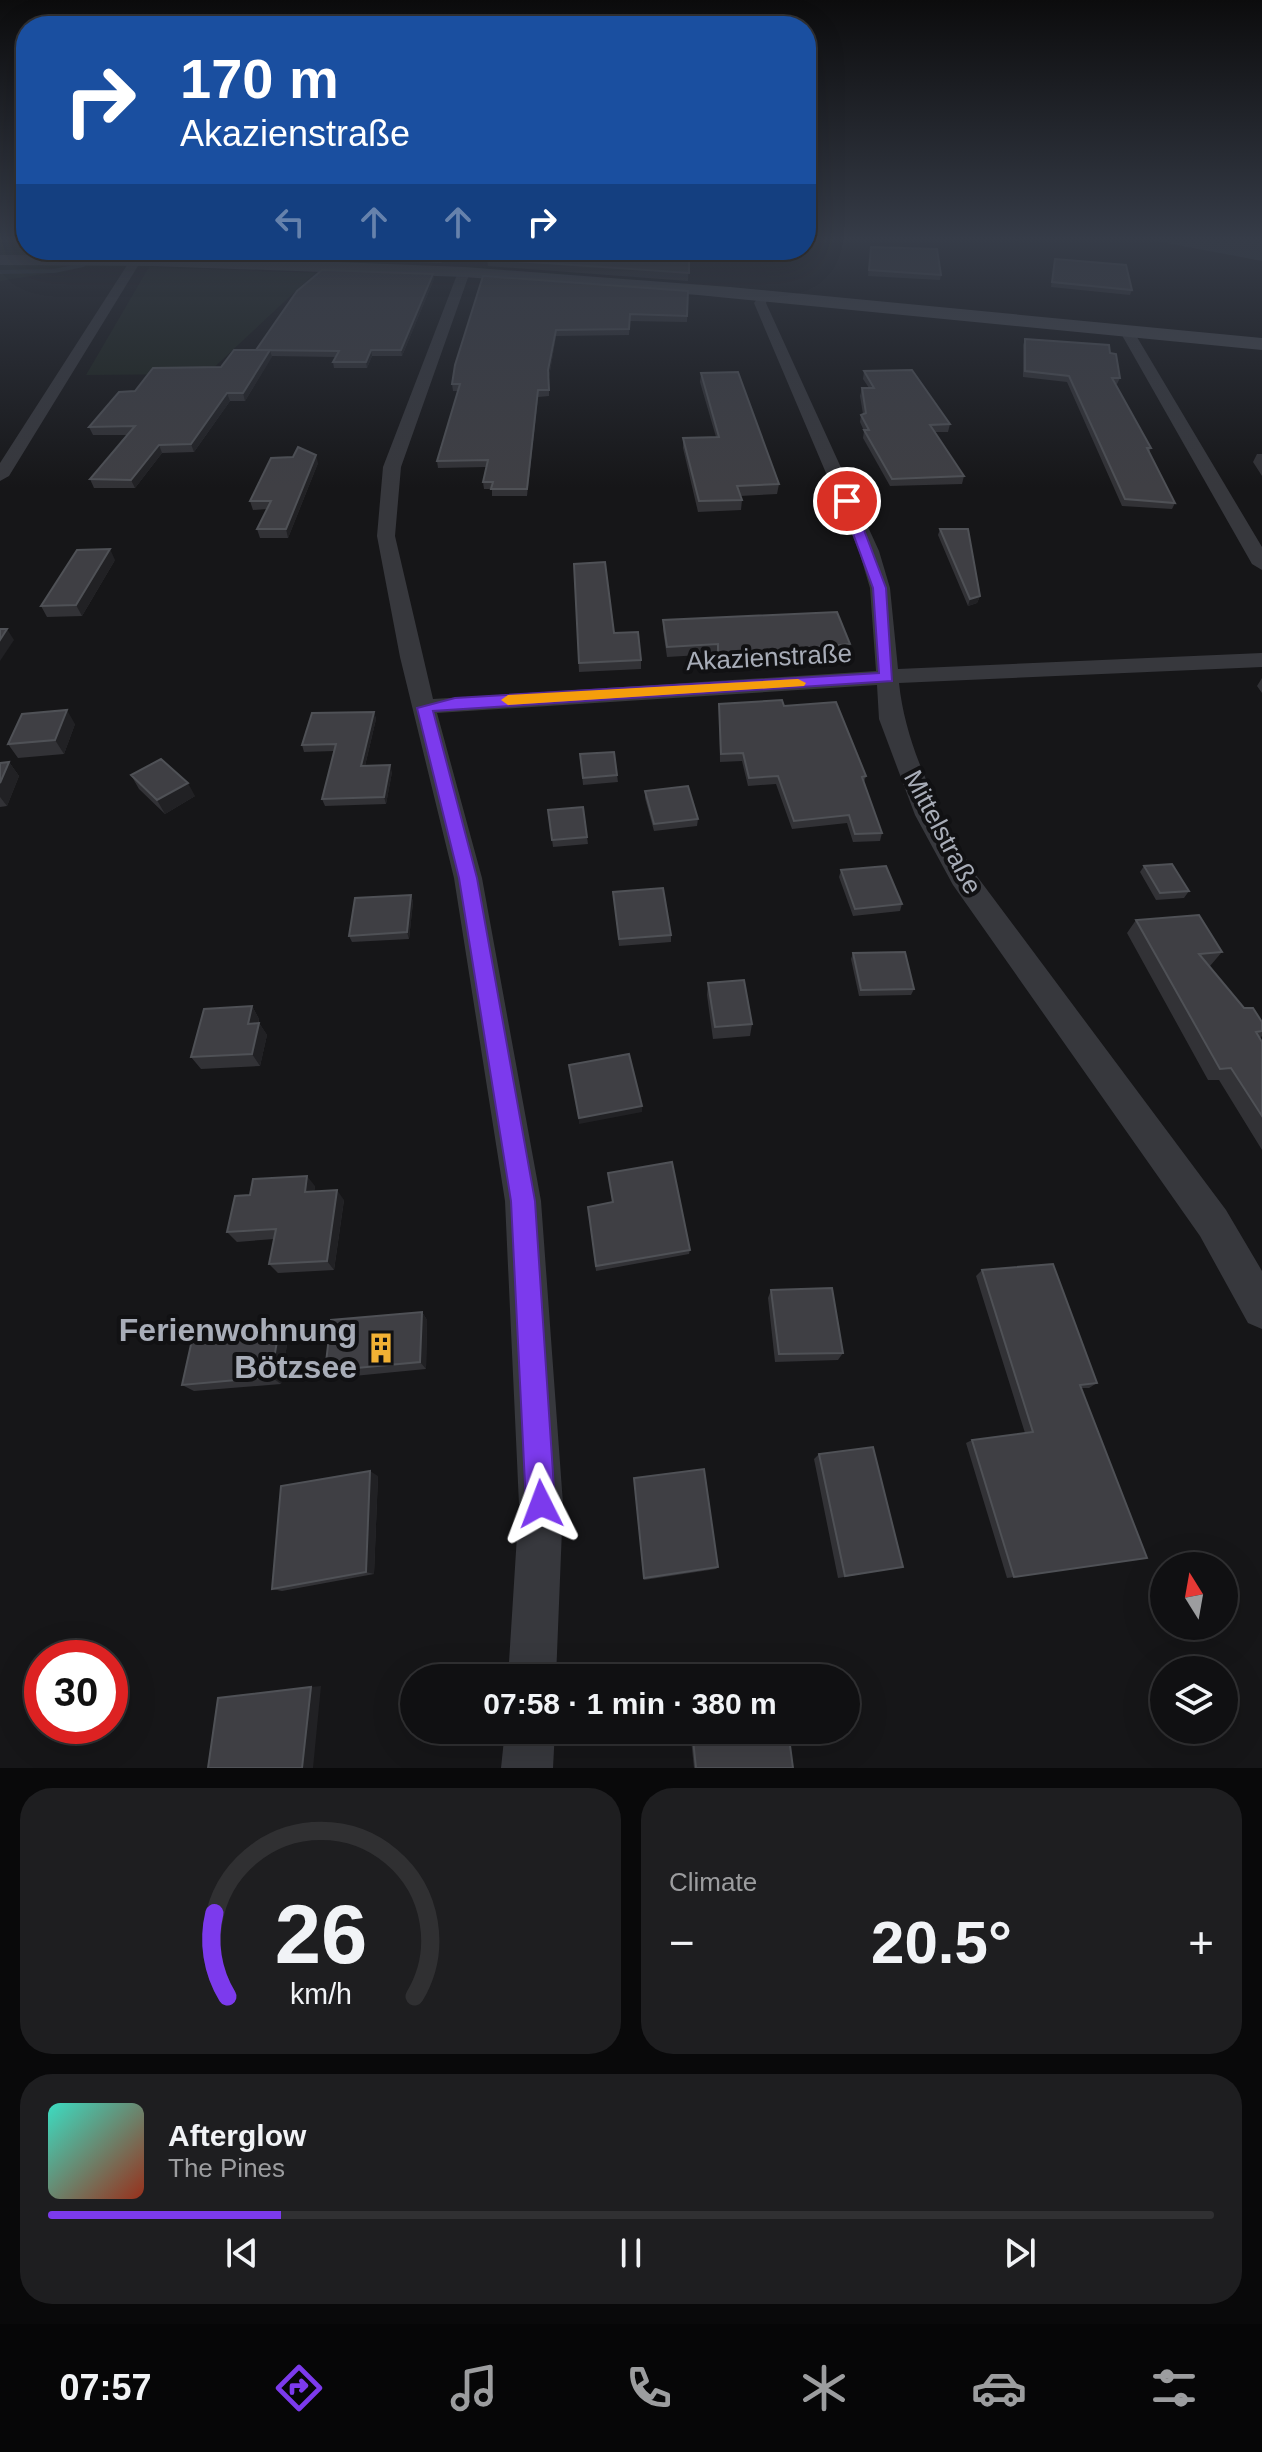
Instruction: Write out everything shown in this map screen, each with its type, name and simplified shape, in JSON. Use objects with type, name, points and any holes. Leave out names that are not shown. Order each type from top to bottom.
[{"type":"main road","points":[[1043,323],[1262,344]]},
{"type":"street","points":[[0,476],[96,323]]},
{"type":"street","points":[[446,323],[388,482],[386,536],[424,708],[468,878],[523,1201],[541,1504],[533,1664]]},
{"type":"street","name":"Mittelstraße","points":[[769,323],[869,551],[880,588],[891,719],[908,772],[963,878],[1213,1223],[1262,1309]]},
{"type":"street","points":[[1119,330],[1161,385],[1262,564]]},
{"type":"street","name":"Akazienstraße","points":[[424,708],[455,703],[887,677],[1262,660]]},
{"type":"street","points":[[527,1768],[529,1744]]},
{"type":"shaded area","points":[[117,323],[262,323],[207,374],[86,375]]},
{"type":"building","points":[[275,323],[413,323],[401,350],[371,350],[366,362],[333,362],[339,351],[256,350]]},
{"type":"building","points":[[468,323],[629,323],[629,329],[556,330],[548,370],[549,390],[538,390],[527,489],[491,489],[493,482],[483,482],[488,460],[437,461],[460,384],[452,384]]},
{"type":"building","points":[[1025,339],[1109,345],[1110,353],[1116,354],[1120,378],[1112,378],[1151,448],[1147,448],[1175,503],[1125,499],[1069,376],[1025,371]]},
{"type":"building","points":[[234,350],[270,350],[243,393],[227,393],[191,444],[159,445],[131,480],[90,479],[135,426],[89,427],[119,392],[135,391],[153,368],[221,367]]},
{"type":"building","points":[[912,370],[950,424],[930,425],[964,476],[892,479],[864,430],[869,430],[861,415],[866,413],[862,388],[874,388],[864,371]]},
{"type":"building","points":[[738,372],[779,484],[737,486],[742,500],[699,501],[683,438],[719,437],[701,373]]},
{"type":"building","points":[[298,447],[316,455],[286,529],[257,529],[271,501],[250,501],[271,458],[293,457]]},
{"type":"building","points":[[940,529],[968,529],[980,596],[970,599]]},
{"type":"building","points":[[110,549],[76,605],[41,606],[77,550]]},
{"type":"building","points":[[605,562],[614,633],[638,632],[641,660],[579,663],[574,564]]},
{"type":"building","points":[[837,612],[850,644],[718,656],[718,644],[667,647],[663,620]]},
{"type":"building","points":[[782,700],[784,706],[836,702],[866,776],[862,777],[882,833],[855,834],[849,815],[794,821],[778,776],[749,778],[743,753],[721,754],[719,704]]},
{"type":"building","points":[[67,710],[55,740],[8,744],[22,714]]},
{"type":"building","points":[[374,712],[361,766],[390,765],[384,797],[322,799],[336,744],[302,745],[312,713]]},
{"type":"building","points":[[614,752],[617,775],[583,778],[580,754]]},
{"type":"building","points":[[161,759],[188,783],[157,800],[131,775]]},
{"type":"building","points":[[9,762],[0,783],[0,763]]},
{"type":"building","points":[[688,786],[698,819],[654,824],[645,791]]},
{"type":"building","points":[[583,807],[587,837],[552,840],[548,810]]},
{"type":"building","points":[[1172,864],[1189,891],[1160,893],[1144,866]]},
{"type":"building","points":[[886,866],[902,904],[855,909],[841,870]]},
{"type":"building","points":[[663,888],[671,935],[619,939],[613,892]]},
{"type":"building","points":[[411,895],[407,932],[349,936],[355,898]]},
{"type":"building","points":[[1199,915],[1222,952],[1199,954],[1244,1008],[1253,1008],[1262,1022],[1262,1031],[1256,1032],[1262,1042],[1262,1116],[1231,1068],[1220,1069],[1136,920]]},
{"type":"building","points":[[905,952],[914,989],[861,990],[853,953]]},
{"type":"building","points":[[744,980],[752,1024],[715,1027],[708,983]]},
{"type":"building","points":[[252,1006],[248,1024],[259,1023],[252,1054],[191,1057],[204,1009]]},
{"type":"building","points":[[629,1054],[642,1106],[579,1118],[569,1065]]},
{"type":"building","points":[[672,1162],[690,1250],[596,1266],[588,1207],[613,1202],[608,1173]]},
{"type":"building","points":[[307,1176],[305,1192],[337,1190],[327,1261],[269,1264],[276,1229],[227,1232],[235,1196],[250,1195],[253,1179]]},
{"type":"building","points":[[1053,1264],[1097,1383],[1080,1385],[1147,1558],[1014,1577],[972,1440],[1033,1432],[982,1270]]},
{"type":"building","points":[[832,1288],[843,1353],[779,1354],[771,1290]]},
{"type":"building","name":"Ferienwohnung Bötzsee","points":[[422,1312],[420,1362],[325,1371],[331,1320]]},
{"type":"building","points":[[280,1323],[271,1377],[182,1385],[194,1331]]},
{"type":"building","points":[[873,1447],[903,1567],[845,1576],[819,1454]]},
{"type":"building","points":[[704,1469],[718,1567],[644,1578],[634,1478]]},
{"type":"building","points":[[370,1471],[366,1572],[272,1589],[281,1486]]},
{"type":"building","points":[[311,1687],[302,1768],[208,1768],[218,1698]]},
{"type":"building","points":[[693,1744],[790,1744],[793,1768],[696,1768]]},
{"type":"slow traffic","points":[[508,700],[798,683]]},
{"type":"place","name":"Ferienwohnung Bötzsee","points":[[381,1348]]},
{"type":"route","points":[[541,1504],[523,1201],[468,878],[424,708],[455,703],[887,677],[880,588],[869,551],[847,501]]}]
